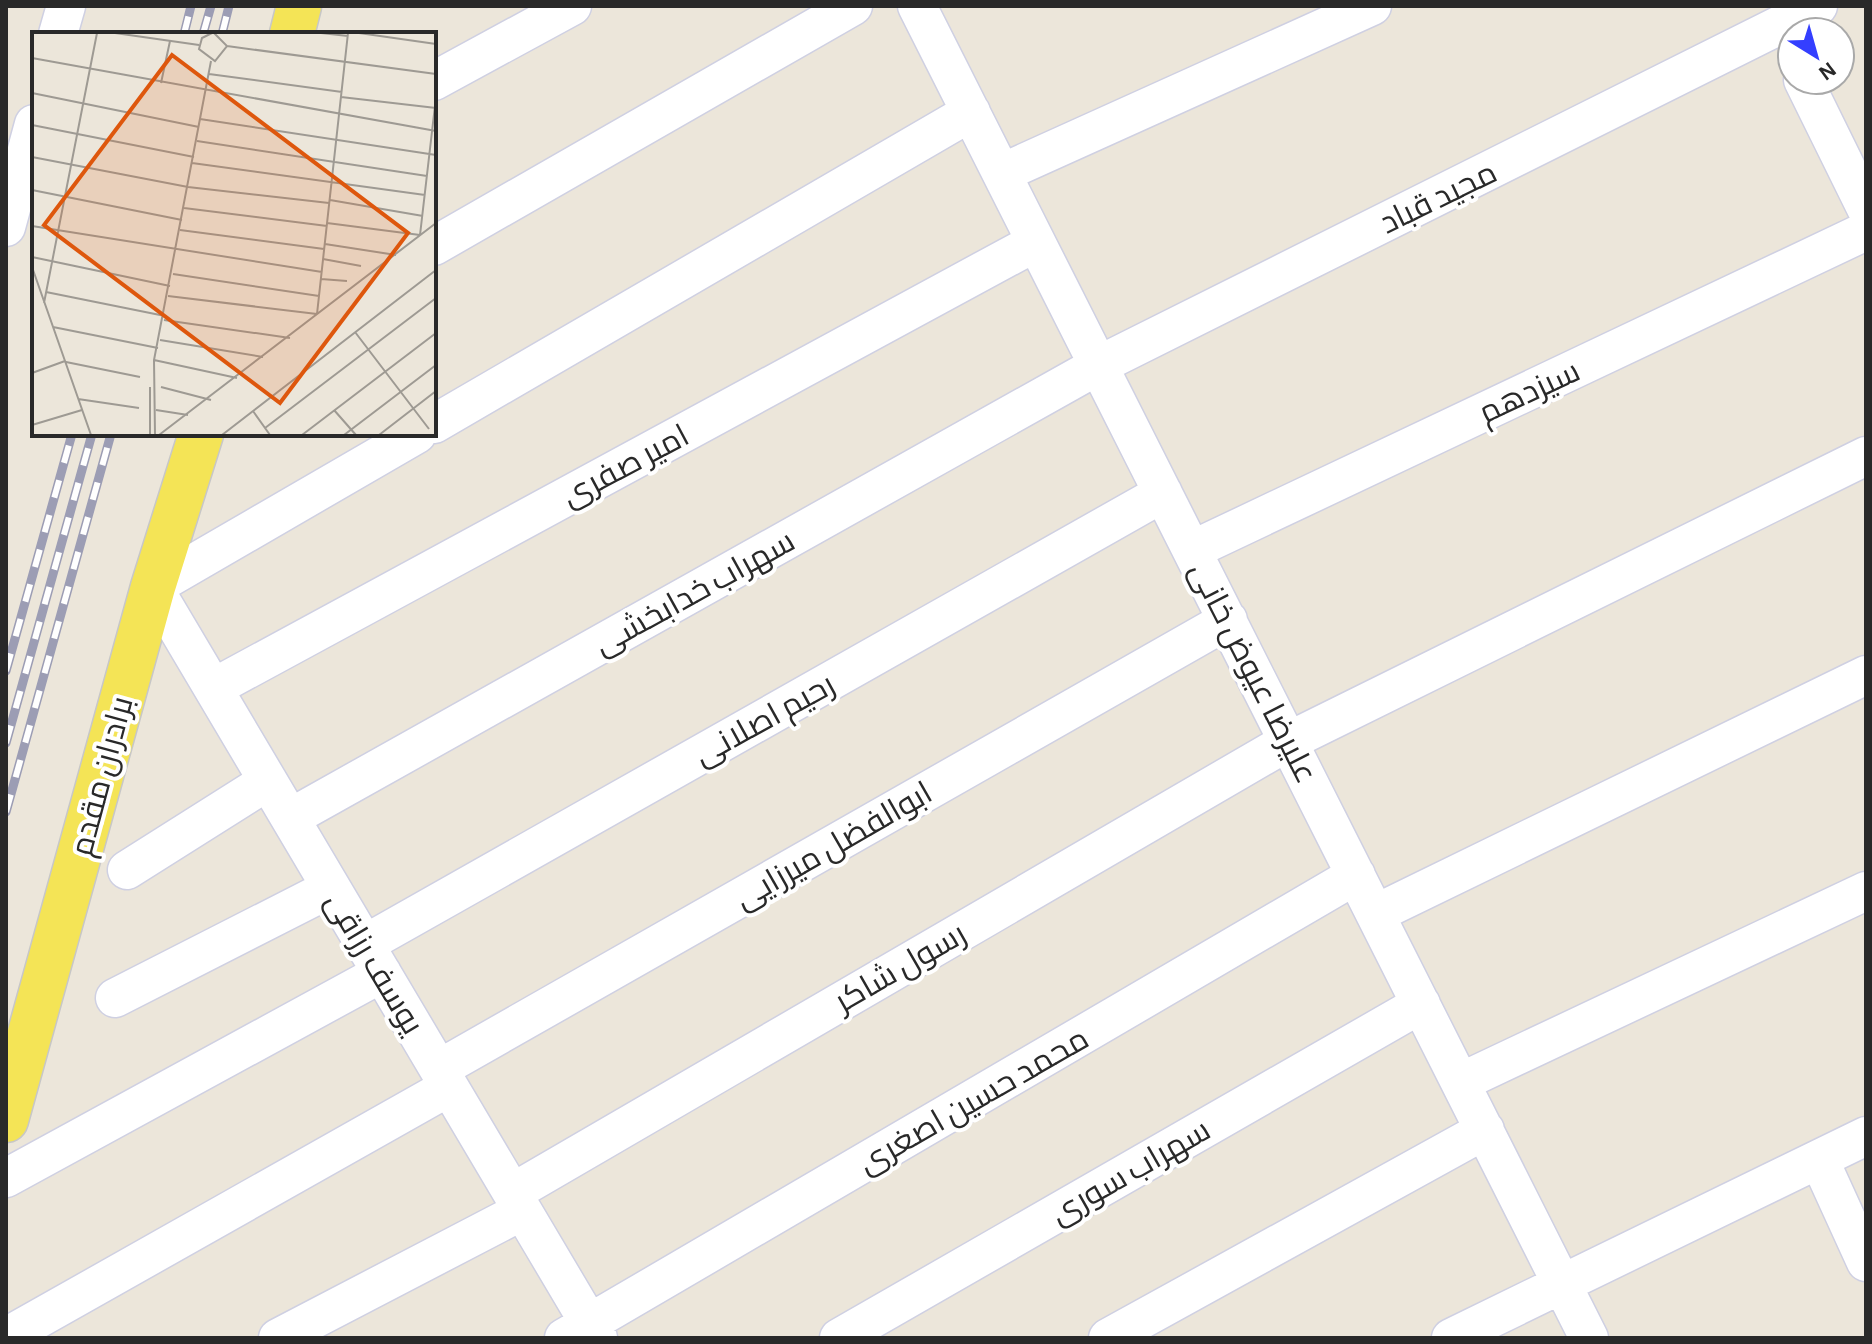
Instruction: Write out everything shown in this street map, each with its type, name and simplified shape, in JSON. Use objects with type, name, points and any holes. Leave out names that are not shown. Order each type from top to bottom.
[{"type":"main road","points":[[292,32],[299,6]]},
{"type":"main road","points":[[309,32],[315,6]]},
{"type":"main road","name":"برادران مقدم","points":[[6,1120],[182,436]]},
{"type":"main road","name":"برادران مقدم","points":[[6,1051],[146,584],[200,436]]},
{"type":"street","points":[[59,32],[66,6]]},
{"type":"street","points":[[436,80],[572,6]]},
{"type":"street","points":[[436,245],[853,6]]},
{"type":"street","name":"علیرضا عیوض خانی","points":[[917,6],[1589,1338]]},
{"type":"street","points":[[1002,173],[1372,6]]},
{"type":"street","name":"مجید قباد","points":[[1099,365],[1776,31]]},
{"type":"street","points":[[1811,96],[1866,208]]},
{"type":"street","points":[[436,423],[971,112]]},
{"type":"street","points":[[6,227],[32,131]]},
{"type":"street","name":"سیزدهم","points":[[1192,550],[1866,231]]},
{"type":"street","name":"امیر صفری","points":[[213,688],[1036,242]]},
{"type":"street","name":"سهراب خدابخشی","points":[[290,818],[1099,365]]},
{"type":"street","points":[[146,584],[413,436]]},
{"type":"street","name":"رسول شاکر","points":[[278,1338],[517,1202],[1289,741],[1866,456]]},
{"type":"street","name":"رحیم اصلانی","points":[[6,1178],[1163,493]]},
{"type":"street","name":"یوسف رزاقی","points":[[146,584],[213,688],[517,1202],[584,1333]]},
{"type":"street","name":"ابوالفضل میرزایی","points":[[6,1337],[1228,620]]},
{"type":"street","points":[[1375,914],[1866,675]]},
{"type":"street","points":[[127,870],[268,781]]},
{"type":"street","name":"محمد حسین اصغری","points":[[584,1333],[1356,875]]},
{"type":"street","points":[[115,998],[331,888]]},
{"type":"street","points":[[1461,1082],[1866,891]]},
{"type":"street","name":"سهراب سوری","points":[[839,1338],[1421,1004]]},
{"type":"street","points":[[1108,1338],[1485,1130]]},
{"type":"street","points":[[1451,1338],[1866,1136]]},
{"type":"street","points":[[1819,1159],[1866,1262]]},
{"type":"railway","points":[[184,32],[191,6]]},
{"type":"railway","points":[[204,32],[211,6]]},
{"type":"railway","points":[[222,32],[229,6]]},
{"type":"railway","points":[[6,671],[71,436]]},
{"type":"railway","points":[[6,743],[91,436]]},
{"type":"railway","points":[[6,812],[110,436]]}]
